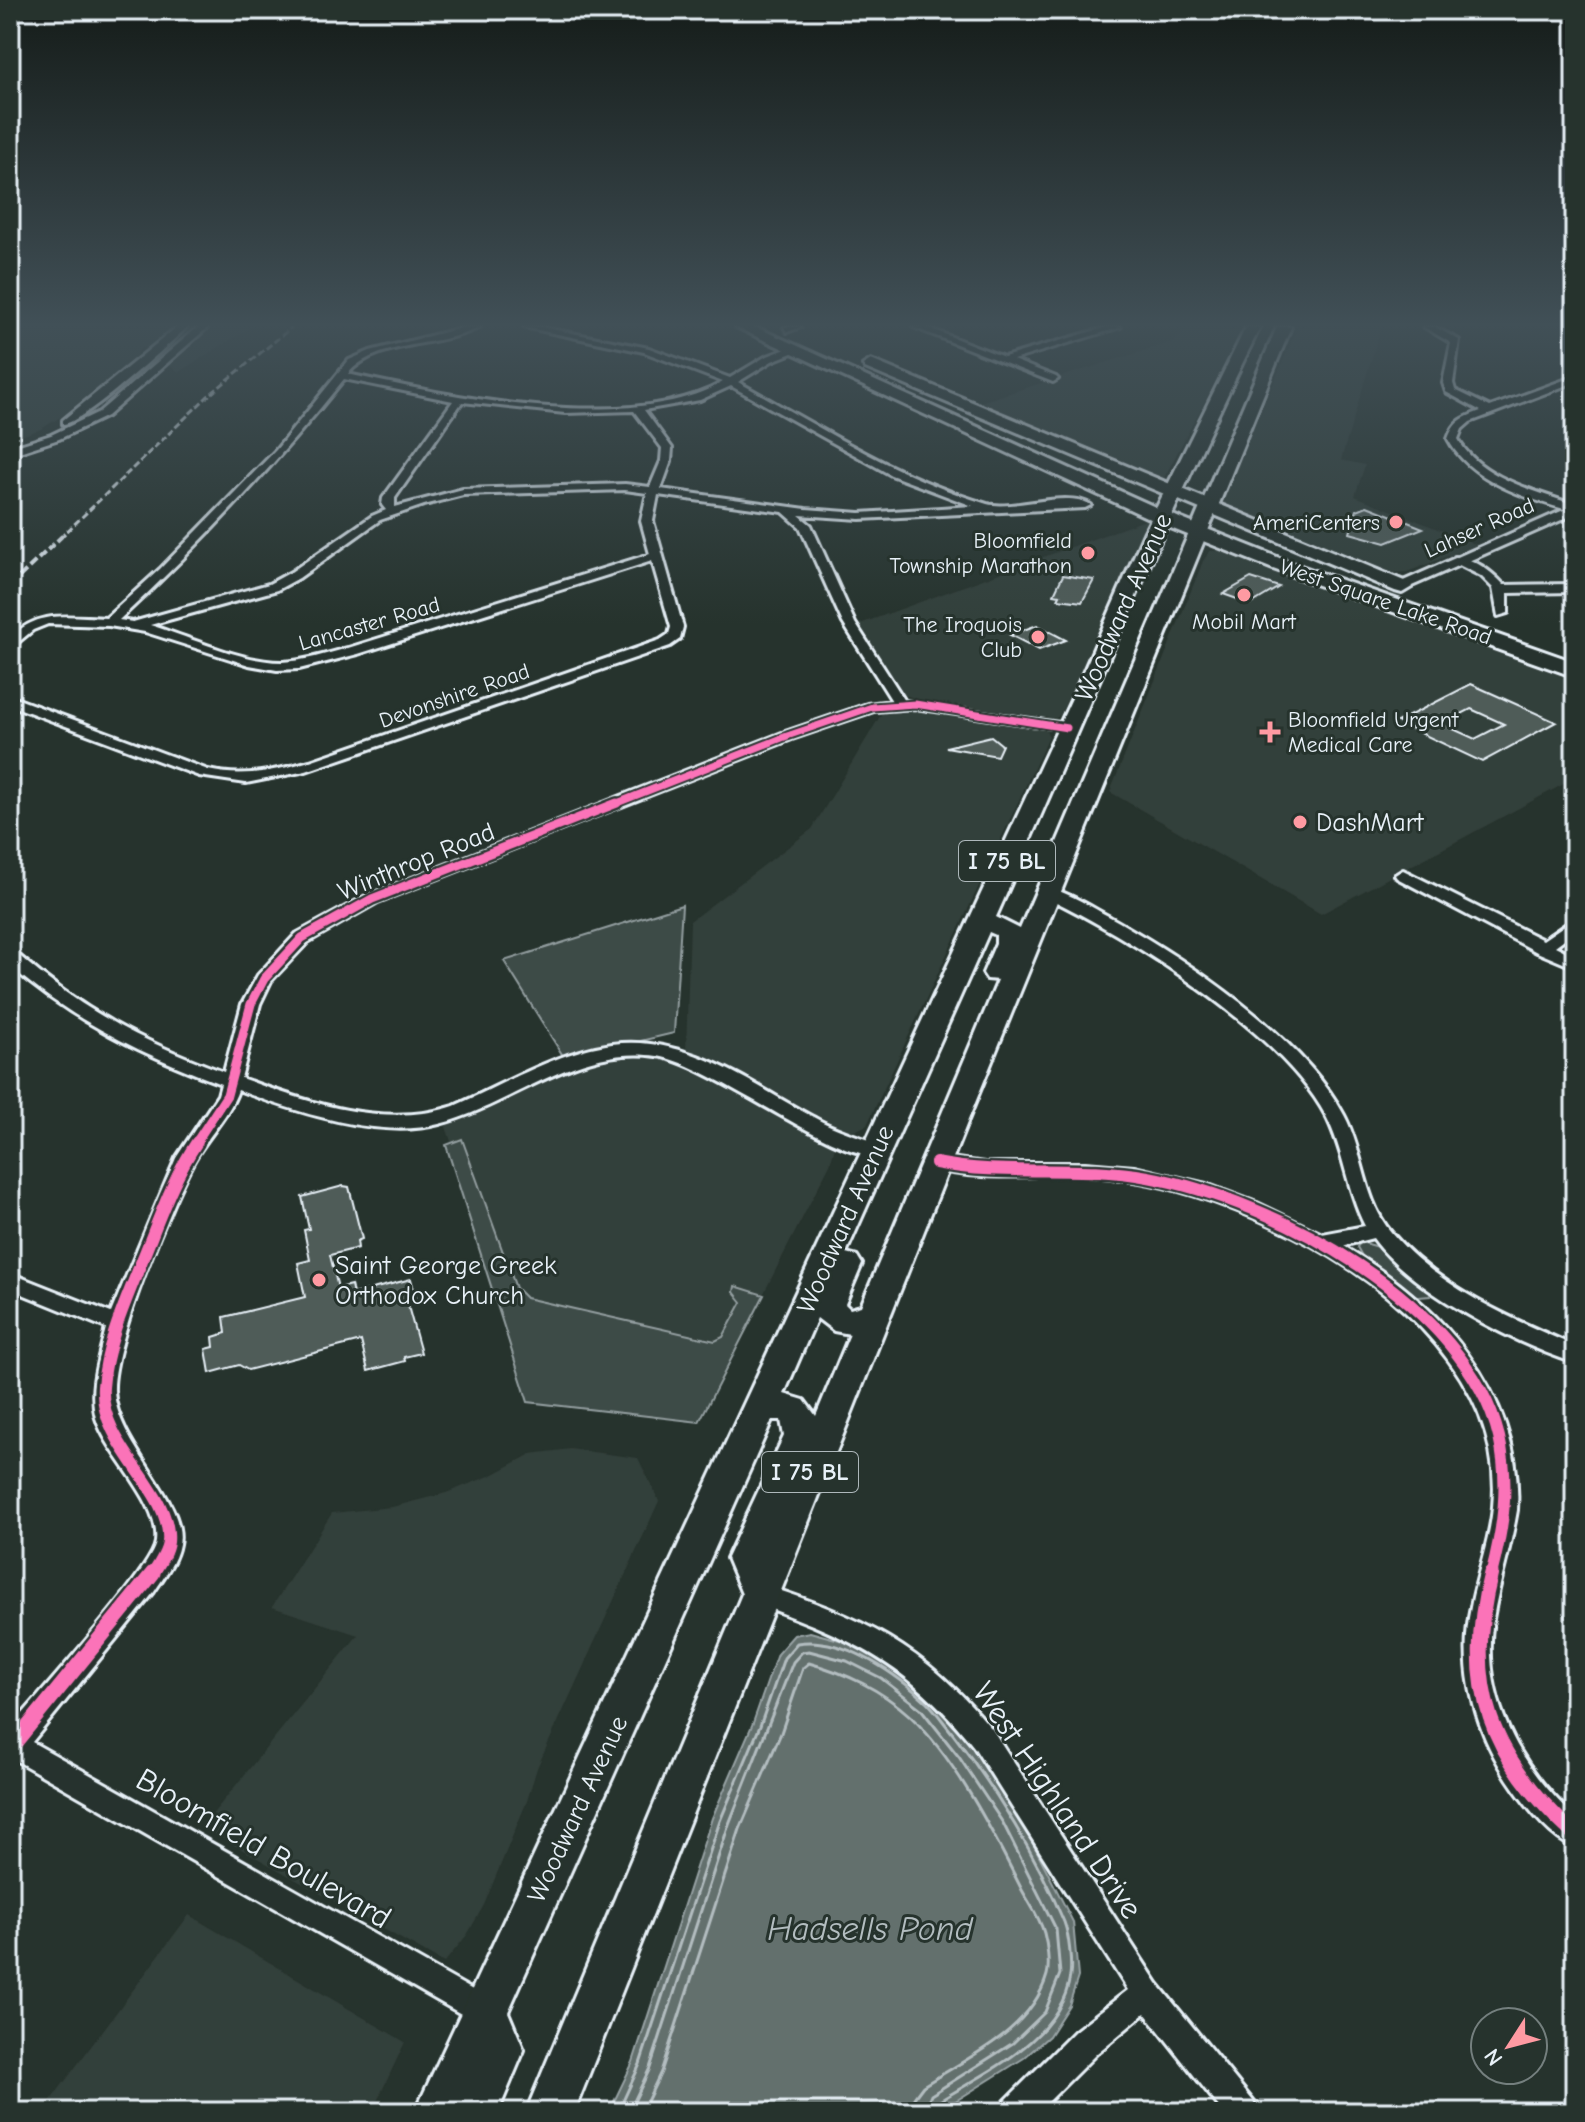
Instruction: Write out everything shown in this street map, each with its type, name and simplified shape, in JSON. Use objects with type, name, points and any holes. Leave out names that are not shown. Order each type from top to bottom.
[{"type":"highway","name":"West Square Lake Road","points":[[957,426],[1020,455],[1158,528],[1198,532],[1575,670]]},
{"type":"highway","name":"West Square Lake Road","points":[[1017,426],[1575,656]]},
{"type":"highway","points":[[980,437],[1014,438],[1031,432]]},
{"type":"highway","points":[[1020,455],[1038,448],[1073,451]]},
{"type":"highway","points":[[1365,594],[1386,593],[1400,586]]},
{"type":"main road","name":"Woodward Avenue","points":[[439,2112],[762,1406],[1109,633],[1175,493],[1189,455],[1215,431],[1214,426]]},
{"type":"main road","name":"Woodward Avenue","points":[[550,2112],[873,1316],[1242,426]]},
{"type":"main road","points":[[1215,431],[1227,434],[1214,463],[1223,473]]},
{"type":"main road","points":[[1158,528],[1161,553],[1138,601],[1145,605],[1169,603]]},
{"type":"main road","points":[[1109,633],[1128,633],[1139,640],[1120,683],[1128,702]]},
{"type":"main road","points":[[1067,728],[1077,742],[1047,807],[1052,817],[1079,820]]},
{"type":"main road","points":[[975,1072],[972,1029],[1010,937],[1003,927],[978,926]]},
{"type":"main road","points":[[873,1316],[846,1322],[836,1318],[829,1307],[886,1171],[876,1150]]},
{"type":"main road","points":[[761,1595],[746,1558],[802,1431],[799,1414],[793,1408],[762,1406]]},
{"type":"main road","points":[[474,2112],[501,2050],[484,2012]]},
{"type":"street","points":[[10,444],[56,426]]},
{"type":"street","points":[[10,452],[81,426]]},
{"type":"street","points":[[109,622],[164,572],[280,452],[300,426]]},
{"type":"street","points":[[392,511],[388,505],[389,498],[440,426]]},
{"type":"street","name":"Devonshire Road","points":[[10,700],[214,776],[252,779],[282,774],[671,640],[677,627],[647,521],[654,490],[666,461],[667,448],[651,426]]},
{"type":"street","points":[[811,426],[887,469],[971,499],[988,509]]},
{"type":"street","points":[[1459,426],[1453,439],[1459,451],[1507,482],[1575,509]]},
{"type":"street","points":[[136,625],[273,587],[295,575],[370,521],[443,496],[485,490],[608,486],[860,516]]},
{"type":"street","points":[[810,534],[815,527],[826,522],[860,516],[1085,505]]},
{"type":"street","points":[[782,508],[798,515],[810,534],[849,623],[900,703]]},
{"type":"street","name":"Lahser Road","points":[[1400,586],[1575,509]]},
{"type":"street","name":"Lancaster Road","points":[[10,645],[26,629],[42,621],[109,622],[136,625],[249,661],[277,666],[299,665],[353,651],[655,556]]},
{"type":"street","points":[[1459,560],[1482,571],[1501,589],[1505,604],[1502,613]]},
{"type":"street","points":[[1501,589],[1575,588]]},
{"type":"street","name":"Winthrop Road","points":[[12,1744],[153,1575],[168,1543],[168,1525],[160,1505],[114,1434],[107,1416],[104,1378],[117,1324],[174,1182],[224,1100],[258,988],[286,952],[327,922],[372,899],[787,736],[872,707],[900,703],[1067,728]]},
{"type":"street","points":[[1403,875],[1575,963]]},
{"type":"street","points":[[1050,893],[1096,915],[1221,998],[1284,1055],[1334,1113],[1377,1229],[1418,1269],[1464,1303],[1575,1355]]},
{"type":"street","points":[[1543,948],[1575,923]]},
{"type":"street","points":[[10,957],[89,1018],[230,1080],[340,1114],[409,1124],[458,1111],[582,1058],[623,1049],[654,1049],[697,1063],[821,1128],[876,1150]]},
{"type":"street","points":[[936,1163],[982,1171],[1083,1169],[1163,1180],[1265,1213],[1323,1241],[1378,1278],[1429,1321],[1464,1365],[1484,1402],[1495,1427],[1505,1474],[1504,1520],[1480,1624],[1479,1670],[1484,1702],[1495,1734],[1515,1770],[1545,1808],[1575,1835]]},
{"type":"street","points":[[1323,1241],[1377,1229]]},
{"type":"street","points":[[10,1281],[117,1324]]},
{"type":"street","points":[[1429,1321],[1443,1311],[1464,1303]]},
{"type":"street","name":"West Highland Drive","points":[[761,1595],[827,1618],[887,1647],[916,1665],[952,1699],[983,1738],[1147,1993],[1242,2112]]},
{"type":"street","name":"Bloomfield Boulevard","points":[[12,1744],[484,2012]]},
{"type":"street","points":[[1016,2112],[1086,2042],[1147,1993]]},
{"type":"shaded area","points":[[10,426],[46,426],[41,429],[10,440]]},
{"type":"shaded area","points":[[1027,426],[1192,426],[1164,478],[1156,479]]},
{"type":"shaded area","points":[[1254,426],[1351,426],[1341,460],[1365,465],[1355,496],[1478,545],[1407,572],[1390,573],[1225,505],[1222,499]]},
{"type":"shaded area","points":[[1148,519],[1148,525],[1078,678],[1060,715],[1055,719],[904,695],[857,625]]},
{"type":"shaded area","points":[[1228,550],[1251,562],[1575,676],[1575,778],[1321,914],[1110,792],[1203,561],[1210,551]]},
{"type":"shaded area","points":[[914,707],[1034,726],[1045,729],[1049,736],[867,1125],[853,1132],[840,1130],[686,1052],[690,921],[812,829],[885,708]]},
{"type":"shaded area","points":[[682,905],[674,1033],[565,1059],[504,961]]},
{"type":"shaded area","points":[[651,1053],[679,1060],[836,1143],[830,1164],[730,1359],[504,1296],[445,1124],[573,1067],[622,1054]]},
{"type":"shaded area","points":[[462,1139],[516,1288],[526,1298],[715,1341],[723,1337],[742,1302],[734,1292],[735,1286],[764,1295],[699,1422],[528,1402],[446,1145]]},
{"type":"shaded area","points":[[1361,1242],[1382,1248],[1431,1289],[1430,1296],[1419,1297],[1410,1293],[1362,1256],[1357,1247]]},
{"type":"shaded area","points":[[570,1449],[638,1458],[659,1501],[537,1768],[527,1801],[484,1905],[467,1935],[444,1963],[202,1827],[358,1635],[272,1607],[332,1513],[392,1507],[446,1493],[492,1475],[531,1454]]},
{"type":"shaded area","points":[[189,1915],[405,2042],[372,2112],[42,2112]]},
{"type":"water","name":"Hadsells Pond","points":[[810,1632],[854,1644],[903,1670],[954,1720],[974,1747],[1018,1814],[1073,1922],[1078,1977],[1069,2005],[1049,2036],[1024,2058],[938,2112],[609,2112],[633,2062],[712,1818],[753,1723],[777,1654],[794,1635]]},
{"type":"building","name":"AmeriCenters","points":[[1367,506],[1423,528],[1386,543],[1350,533],[1357,510]]},
{"type":"building","points":[[1063,575],[1094,580],[1082,602],[1058,599],[1060,595],[1054,594]]},
{"type":"building","points":[[1251,578],[1279,587],[1251,604],[1223,594]]},
{"type":"building","name":"The Iroquois Club","points":[[1037,625],[1066,640],[1039,650],[1010,635]]},
{"type":"building","points":[[1471,684],[1556,722],[1482,762],[1397,722]],"holes":[[[1471,709],[1504,724],[1475,739],[1442,724]]]},
{"type":"building","points":[[991,736],[1002,745],[997,756],[946,747]]},
{"type":"building","name":"Saint George Greek Orthodox Church","points":[[349,1187],[362,1239],[357,1241],[358,1248],[330,1255],[338,1288],[351,1285],[353,1294],[411,1279],[416,1297],[406,1299],[421,1353],[404,1357],[405,1361],[368,1371],[361,1341],[248,1370],[239,1365],[210,1373],[206,1349],[214,1347],[213,1337],[226,1333],[224,1317],[305,1297],[298,1263],[310,1260],[304,1230],[309,1229],[302,1197]]},
{"type":"railway","points":[[60,538],[177,426]]},
{"type":"railway","points":[[10,586],[62,536]]},
{"type":"cycle path","points":[[13,1745],[145,1585],[168,1543],[164,1514],[114,1434],[107,1416],[103,1388],[117,1324],[186,1158],[227,1095],[251,1004],[264,979],[302,938],[372,899],[787,736],[872,707],[915,704],[1067,728]]},
{"type":"cycle path","points":[[936,1163],[985,1169],[1118,1172],[1199,1189],[1303,1232],[1355,1262],[1403,1298],[1445,1338],[1477,1384],[1499,1436],[1506,1493],[1502,1526],[1480,1624],[1478,1655],[1481,1685],[1500,1742],[1514,1767],[1532,1792],[1575,1835]]},
{"type":"place","name":"AmeriCenters","points":[[1396,522]]},
{"type":"place","name":"Bloomfield Township Marathon","points":[[1088,553]]},
{"type":"place","name":"Mobil Mart","points":[[1244,595]]},
{"type":"place","name":"The Iroquois Club","points":[[1038,637]]},
{"type":"place","name":"Bloomfield Urgent Medical Care","points":[[1270,732]]},
{"type":"place","name":"DashMart","points":[[1300,822]]},
{"type":"place","name":"Saint George Greek Orthodox Church","points":[[319,1280]]}]
